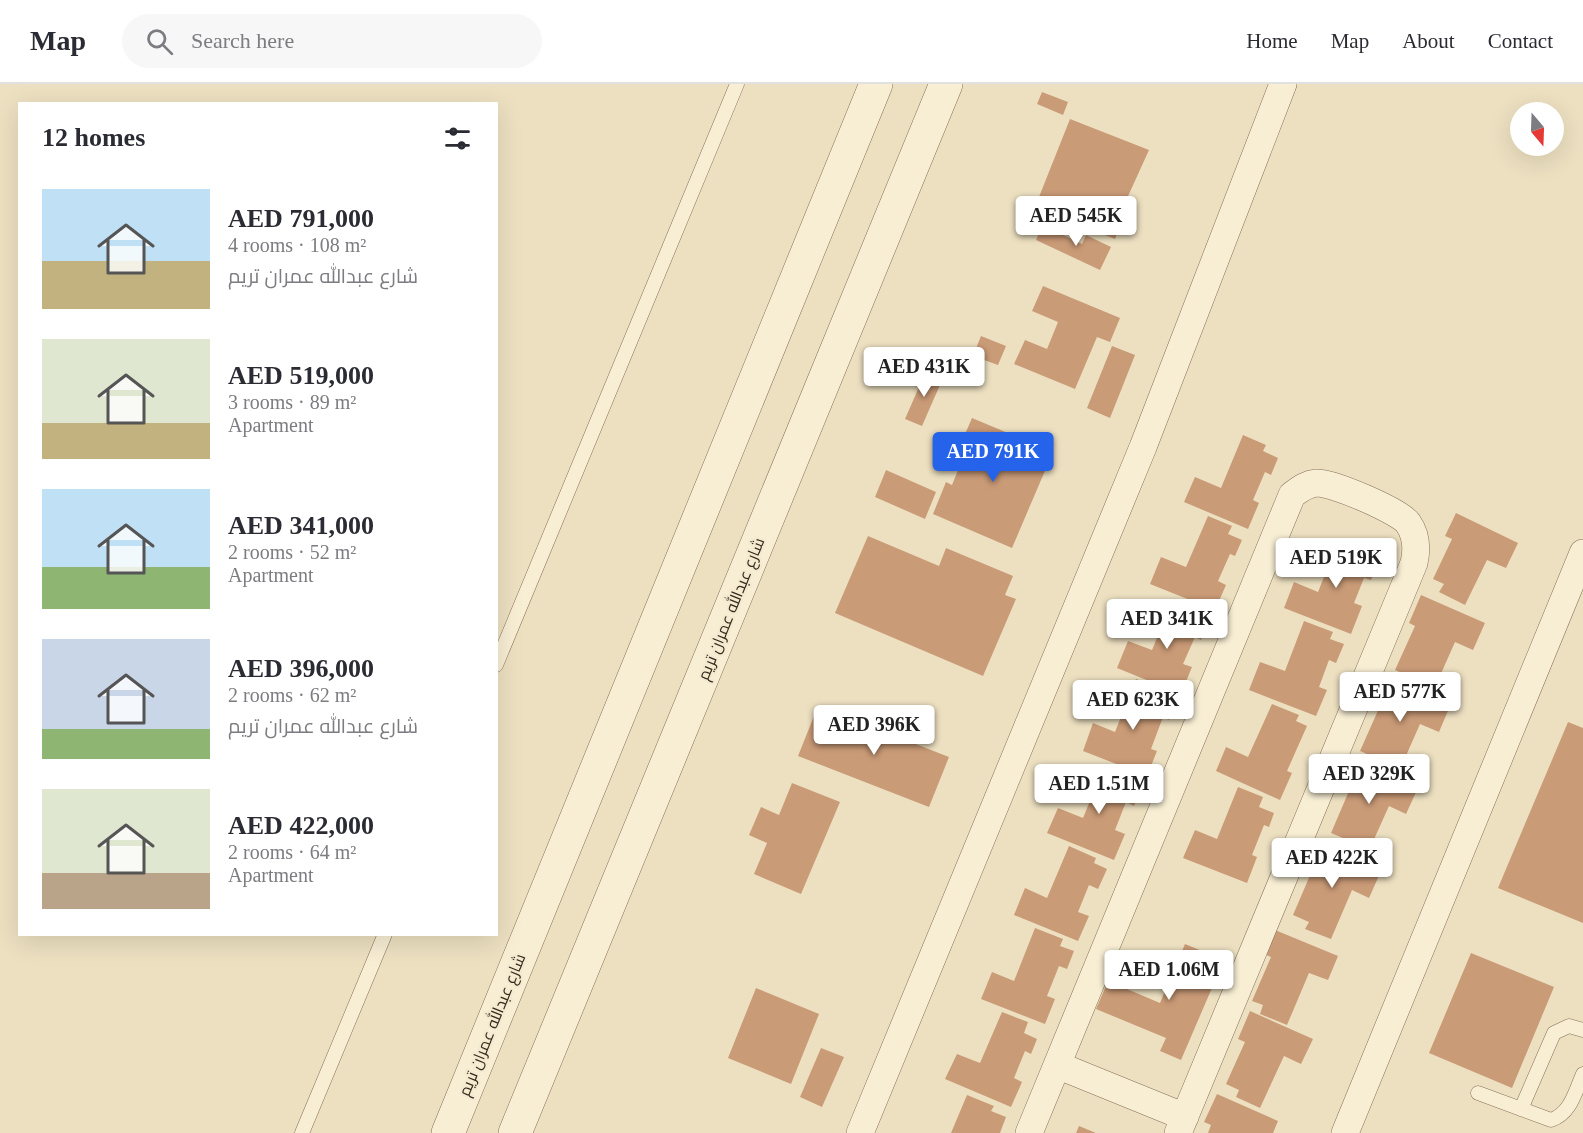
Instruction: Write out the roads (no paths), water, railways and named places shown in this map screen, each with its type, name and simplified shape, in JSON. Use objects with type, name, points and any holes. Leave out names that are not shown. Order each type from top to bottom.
[{"type":"street","name":"شارع عبدالله عمران تريم","points":[[448,1133],[876,84]]},
{"type":"street","name":"شارع عبدالله عمران تريم","points":[[515,1133],[945,84]]},
{"type":"street","points":[[860,1133],[1138,458],[1283,84]]},
{"type":"street","points":[[1029,1133],[1057,1065],[1292,495],[1303,487],[1317,483],[1340,489],[1399,514],[1408,524],[1414,536],[1417,550],[1414,563],[1182,1125],[1057,1065]]},
{"type":"street","points":[[1344,1133],[1583,553]]},
{"type":"lane","points":[[498,659],[737,84]]},
{"type":"lane","points":[[302,1133],[384,936]]},
{"type":"lane","points":[[1521,1109],[1554,1033],[1569,1026],[1583,1030]]},
{"type":"lane","points":[[1478,1093],[1551,1120],[1561,1116],[1568,1109],[1583,1074]]}]
